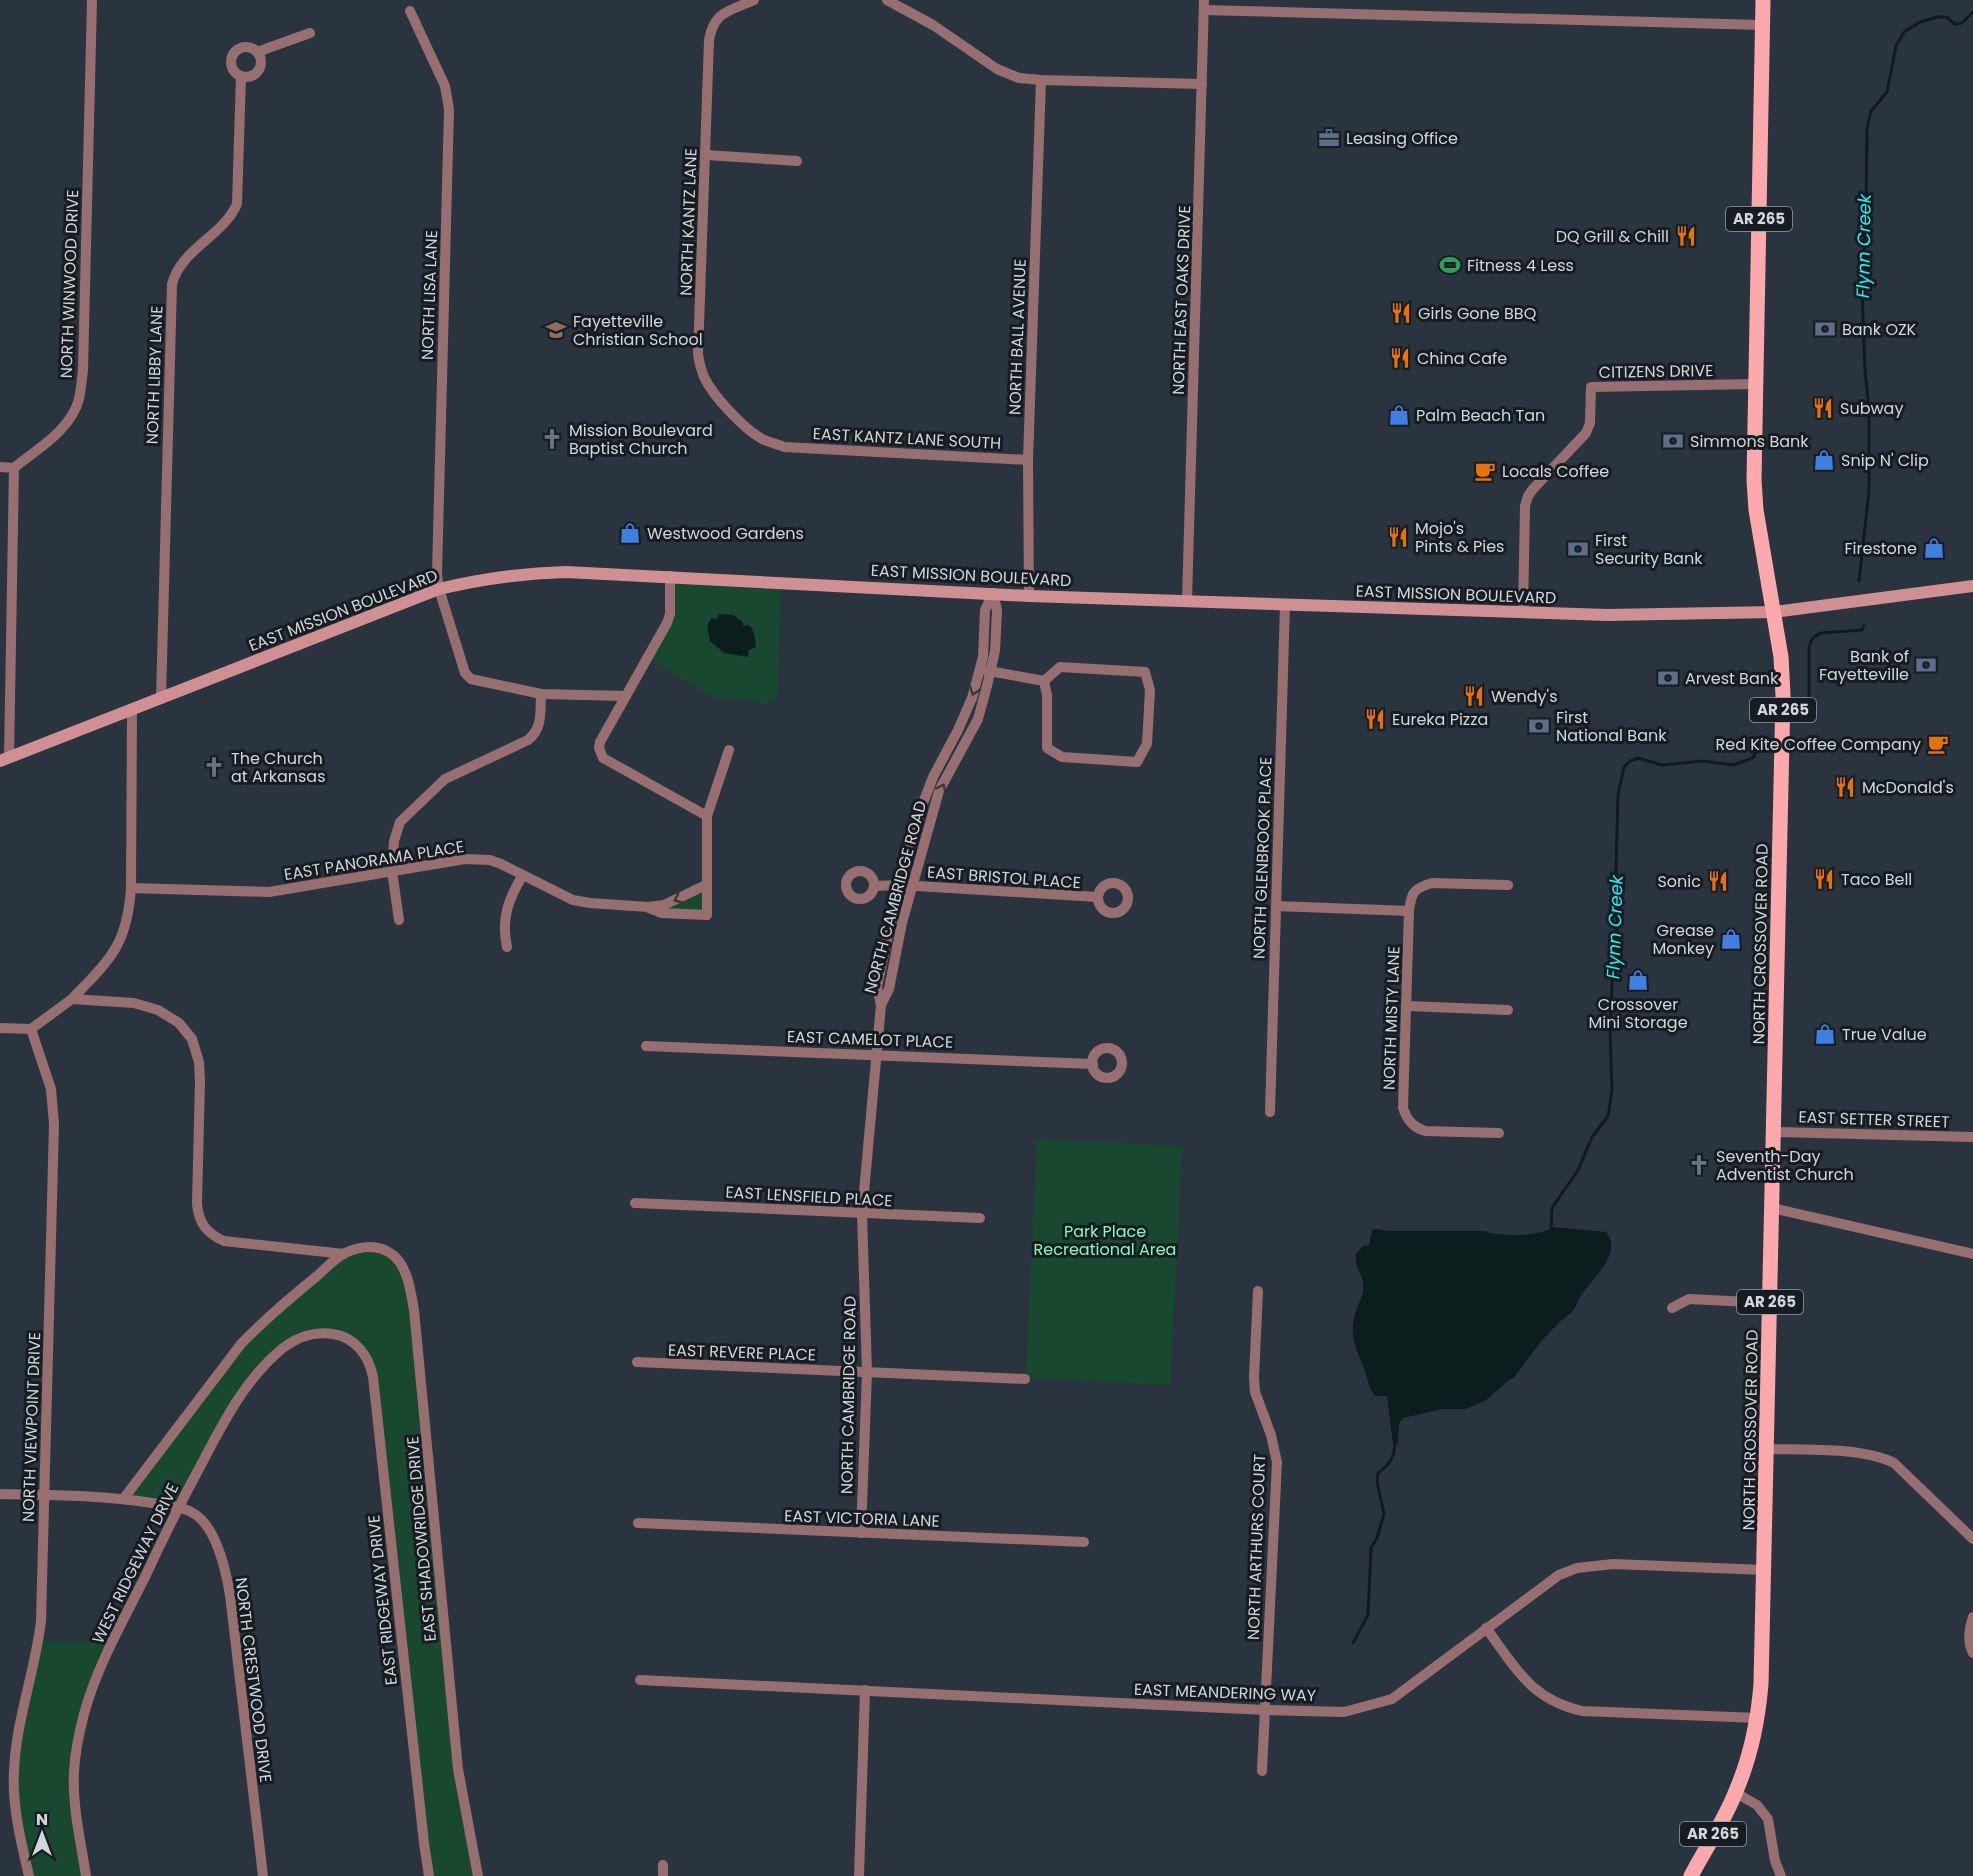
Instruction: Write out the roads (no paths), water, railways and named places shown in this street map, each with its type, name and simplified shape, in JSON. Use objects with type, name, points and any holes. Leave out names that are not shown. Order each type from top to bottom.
[{"type":"main road","name":"NORTH CROSSOVER ROAD","points":[[1690,1876],[1736,1792],[1752,1746],[1758,1718],[1761,1684],[1783,694],[1781,657],[1756,510],[1754,480],[1763,0]]},
{"type":"main road","name":"EAST MISSION BOULEVARD","points":[[5,759],[439,589],[493,577],[566,572],[1029,596],[1608,615],[1774,612],[1973,586]]},
{"type":"street","name":"NORTH WINWOOD DRIVE","points":[[14,468],[69,420],[79,400],[83,370],[92,0]]},
{"type":"street","name":"NORTH KANTZ LANE","points":[[754,0],[722,14],[715,20],[709,40],[698,354],[700,367],[713,392],[742,423],[762,439],[784,447]]},
{"type":"street","points":[[887,0],[926,21],[997,69],[1019,78],[1202,84]]},
{"type":"street","points":[[1204,5],[1762,25]]},
{"type":"street","name":"NORTH EAST OAKS DRIVE","points":[[1187,601],[1204,5]]},
{"type":"street","name":"NORTH LISA LANE","points":[[410,11],[445,86],[449,109],[437,574],[439,589],[465,673],[471,679],[541,694]]},
{"type":"street","name":"NORTH LIBBY LANE","points":[[161,699],[172,284],[178,269],[226,222],[237,204],[242,76],[232,67],[233,53],[245,47],[250,47],[257,52],[310,33]]},
{"type":"street","points":[[242,76],[251,75],[258,70],[261,61],[257,52]]},
{"type":"street","name":"NORTH BALL AVENUE","points":[[1029,596],[1028,460],[1041,80]]},
{"type":"street","points":[[706,154],[797,161]]},
{"type":"street","name":"CITIZENS DRIVE","points":[[1522,613],[1524,506],[1533,489],[1586,433],[1590,423],[1591,387],[1755,384]]},
{"type":"street","name":"EAST KANTZ LANE SOUTH","points":[[784,447],[1028,460]]},
{"type":"street","points":[[0,468],[14,468],[5,759]]},
{"type":"street","points":[[670,576],[670,614],[667,623],[600,742],[600,754],[603,758],[707,816]]},
{"type":"street","name":"NORTH CAMBRIDGE ROAD","points":[[881,1005],[889,989],[902,923],[939,791],[978,719],[986,670],[985,610],[993,593]]},
{"type":"street","name":"NORTH GLENBROOK PLACE","points":[[1270,1112],[1285,604]]},
{"type":"street","points":[[986,670],[1044,681],[1060,668],[1145,672],[1150,690],[1147,744],[1137,762],[1062,757],[1047,748],[1047,695],[1044,681]]},
{"type":"street","name":"NORTH CAMBRIDGE ROAD","points":[[861,1533],[867,1372],[862,1214],[881,1005],[877,987],[900,885],[920,811],[933,777],[986,670]]},
{"type":"street","points":[[399,920],[392,871],[394,841],[400,822],[445,779],[528,740],[535,734],[539,727],[541,694],[626,696]]},
{"type":"street","points":[[0,1028],[31,1029],[72,999],[108,961],[117,948],[130,912],[132,711]]},
{"type":"street","points":[[706,885],[707,816],[729,750]]},
{"type":"street","name":"EAST PANORAMA PLACE","points":[[131,888],[269,892],[478,858],[501,864],[573,900],[590,903],[648,907],[664,905],[706,885],[708,891],[706,915],[662,913],[648,907]]},
{"type":"street","points":[[507,947],[504,927],[506,909],[512,892],[523,875]]},
{"type":"street","points":[[1276,906],[1409,911],[1414,891],[1432,883],[1508,885]]},
{"type":"street","name":"EAST BRISTOL PLACE","points":[[874,886],[900,885],[1097,897]]},
{"type":"street","name":"NORTH MISTY LANE","points":[[1409,911],[1403,1108],[1411,1123],[1425,1131],[1499,1133]]},
{"type":"street","points":[[72,999],[134,1003],[158,1010],[179,1023],[192,1039],[199,1062],[200,1081],[196,1204],[198,1217],[212,1236],[224,1241],[344,1254]]},
{"type":"street","points":[[1407,1006],[1508,1010]]},
{"type":"street","name":"NORTH VIEWPOINT DRIVE","points":[[29,1876],[17,1820],[14,1772],[17,1739],[39,1641],[54,1124],[51,1089],[31,1029]]},
{"type":"street","name":"EAST CAMELOT PLACE","points":[[646,1046],[1093,1064]]},
{"type":"street","name":"EAST SETTER STREET","points":[[1774,1132],[1973,1137]]},
{"type":"street","name":"EAST LENSFIELD PLACE","points":[[635,1203],[981,1218]]},
{"type":"street","points":[[1772,1208],[1973,1254]]},
{"type":"street","name":"EAST SHADOWRIDGE DRIVE","points":[[344,1254],[360,1248],[379,1247],[395,1256],[404,1270],[410,1287],[458,1769],[478,1876]]},
{"type":"street","points":[[124,1498],[241,1344],[263,1321],[344,1254]]},
{"type":"street","name":"NORTH ARTHURS COURT","points":[[1258,1291],[1255,1392],[1271,1435],[1277,1462],[1262,1771]]},
{"type":"street","points":[[1672,1308],[1689,1299],[1770,1303]]},
{"type":"street","name":"WEST RIDGEWAY DRIVE","points":[[86,1876],[75,1798],[74,1774],[77,1743],[96,1679],[178,1507],[232,1405],[264,1367],[284,1348],[302,1336],[321,1332],[340,1335]]},
{"type":"street","name":"EAST RIDGEWAY DRIVE","points":[[340,1335],[356,1343],[366,1355],[373,1377],[429,1876]]},
{"type":"street","name":"EAST REVERE PLACE","points":[[637,1362],[1025,1379]]},
{"type":"street","points":[[1767,1449],[1865,1453],[1881,1456],[1894,1463],[1973,1539]]},
{"type":"street","points":[[0,1494],[124,1498],[178,1507]]},
{"type":"street","name":"NORTH CRESTWOOD DRIVE","points":[[178,1507],[197,1516],[209,1529],[228,1582],[263,1876]]},
{"type":"street","name":"EAST VICTORIA LANE","points":[[638,1523],[1084,1542]]},
{"type":"street","name":"EAST MEANDERING WAY","points":[[640,1680],[1344,1712],[1392,1699],[1559,1575],[1577,1568],[1613,1564],[1765,1570]]},
{"type":"street","points":[[1973,1617],[1969,1635],[1969,1646],[1973,1653]]},
{"type":"street","points":[[1485,1628],[1527,1683],[1540,1694],[1566,1707],[1582,1711],[1758,1718]]},
{"type":"street","points":[[859,1876],[865,1690]]},
{"type":"street","points":[[1736,1792],[1757,1805],[1768,1819],[1780,1876]]},
{"type":"waterway","name":"Flynn Creek","points":[[1859,581],[1869,491],[1869,410],[1862,289],[1865,241],[1862,217],[1866,204],[1867,128],[1871,111],[1887,92],[1896,46],[1904,32],[1920,22],[1937,17],[1946,17],[1955,24],[1962,23],[1973,12]]},
{"type":"waterway","name":"Flynn Creek","points":[[1809,720],[1809,647],[1812,640],[1821,633],[1862,630],[1864,626]]},
{"type":"waterway","name":"Flynn Creek","points":[[1551,1229],[1552,1208],[1578,1170],[1592,1137],[1608,1116],[1609,1110],[1612,1090],[1610,1030],[1614,940],[1618,926],[1616,868],[1618,795],[1624,767],[1630,761],[1638,758],[1662,765],[1703,761],[1733,765],[1753,758],[1762,739]]},
{"type":"waterway","points":[[1353,1643],[1368,1615],[1371,1548],[1377,1538],[1384,1514],[1377,1482],[1378,1473],[1391,1460],[1395,1441]]},
{"type":"place","name":"Leasing Office","points":[[1329,138]]},
{"type":"place","name":"DQ Grill & Chill","points":[[1686,236]]},
{"type":"place","name":"Fitness 4 Less","points":[[1450,265]]},
{"type":"place","name":"Girls Gone BBQ","points":[[1401,313]]},
{"type":"place","name":"Bank OZK","points":[[1825,329]]},
{"type":"place","name":"Fayetteville Christian School","points":[[556,330]]},
{"type":"place","name":"China Cafe","points":[[1400,358]]},
{"type":"place","name":"Subway","points":[[1823,408]]},
{"type":"place","name":"Palm Beach Tan","points":[[1399,415]]},
{"type":"place","name":"Mission Boulevard Baptist Church","points":[[552,439]]},
{"type":"place","name":"Simmons Bank","points":[[1673,441]]},
{"type":"place","name":"Snip N' Clip","points":[[1824,460]]},
{"type":"place","name":"Locals Coffee","points":[[1485,471]]},
{"type":"place","name":"Westwood Gardens","points":[[630,533]]},
{"type":"place","name":"Mojo's Pints & Pies","points":[[1398,537]]},
{"type":"place","name":"Firestone","points":[[1934,548]]},
{"type":"place","name":"First Security Bank","points":[[1578,549]]},
{"type":"place","name":"Bank of Fayetteville","points":[[1926,665]]},
{"type":"place","name":"Arvest Bank","points":[[1668,678]]},
{"type":"place","name":"Wendy's","points":[[1474,696]]},
{"type":"place","name":"Eureka Pizza","points":[[1375,719]]},
{"type":"place","name":"First National Bank","points":[[1539,726]]},
{"type":"place","name":"Red Kite Coffee Company","points":[[1938,744]]},
{"type":"place","name":"The Church at Arkansas","points":[[214,767]]},
{"type":"place","name":"McDonald's","points":[[1845,787]]},
{"type":"place","name":"Taco Bell","points":[[1824,879]]},
{"type":"place","name":"Sonic","points":[[1718,881]]},
{"type":"place","name":"Grease Monkey","points":[[1731,939]]},
{"type":"place","name":"Crossover Mini Storage","points":[[1638,980]]},
{"type":"place","name":"True Value","points":[[1825,1034]]},
{"type":"place","name":"Seventh-Day Adventist Church","points":[[1699,1165]]},
{"type":"park label","name":"Park Place Recreational Area","points":[[1105,1240]]}]
